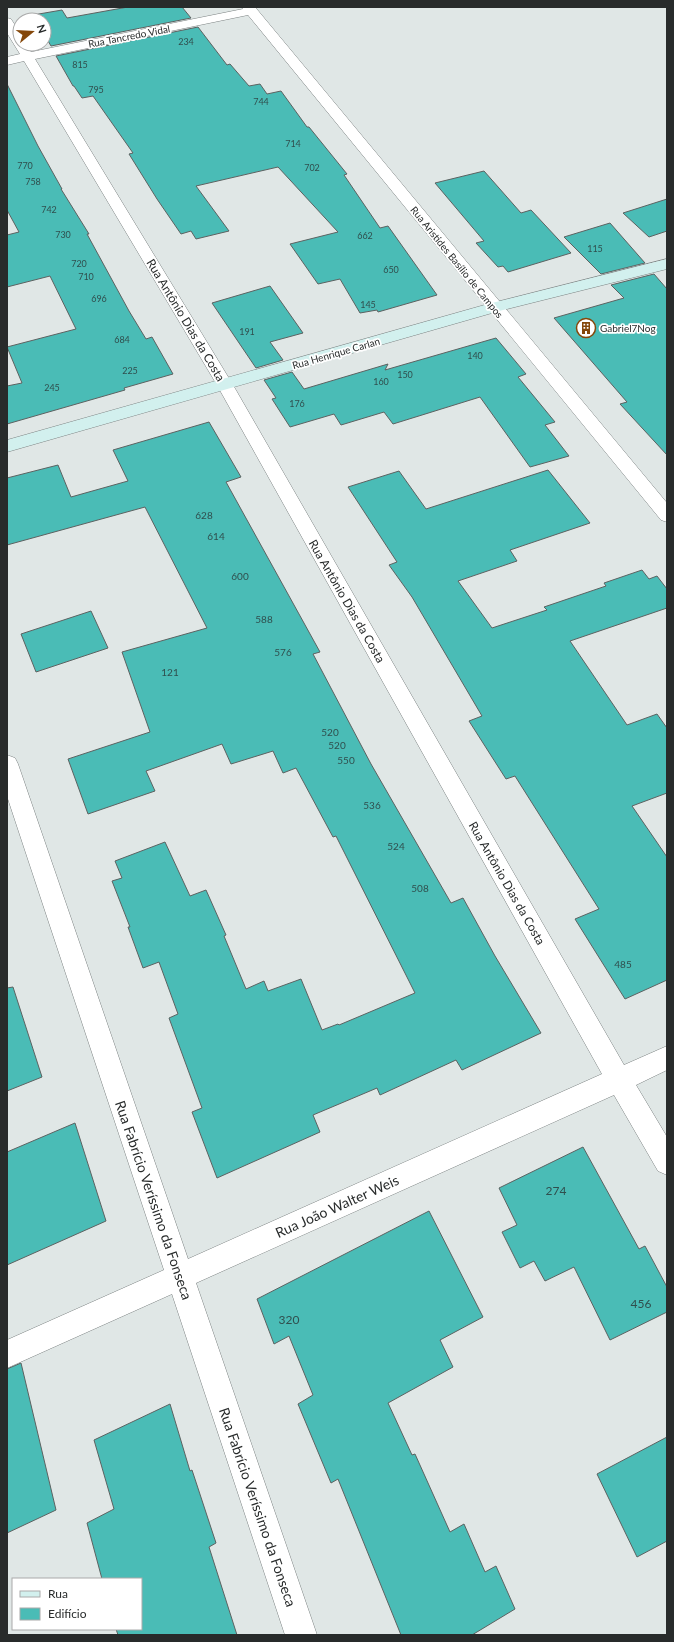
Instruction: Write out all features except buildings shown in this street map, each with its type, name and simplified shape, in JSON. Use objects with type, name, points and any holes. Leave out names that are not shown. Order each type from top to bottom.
[{"type":"street","name":"Rua Tancredo Vidal","points":[[52,43],[250,9]]},
{"type":"street","name":"Rua Aristides Basílio de Campos","points":[[250,9],[494,307],[667,515]]},
{"type":"street","name":"Rua Antônio Dias da Costa","points":[[7,22],[12,31]]},
{"type":"street","name":"Rua Tancredo Vidal","points":[[7,61],[17,52]]},
{"type":"street","name":"Rua Antônio Dias da Costa","points":[[24,52],[225,385],[667,1162]]},
{"type":"street","name":"Rua Henrique Carlan","points":[[7,446],[494,307],[667,264]]},
{"type":"street","name":"Rua Fabrício Veríssimo da Fonseca","points":[[7,764],[301,1635]]},
{"type":"street","name":"Rua João Walter Weis","points":[[7,1354],[667,1058]]},
{"type":"place","name":"Gabriel7Nog","points":[[586,328]]}]
